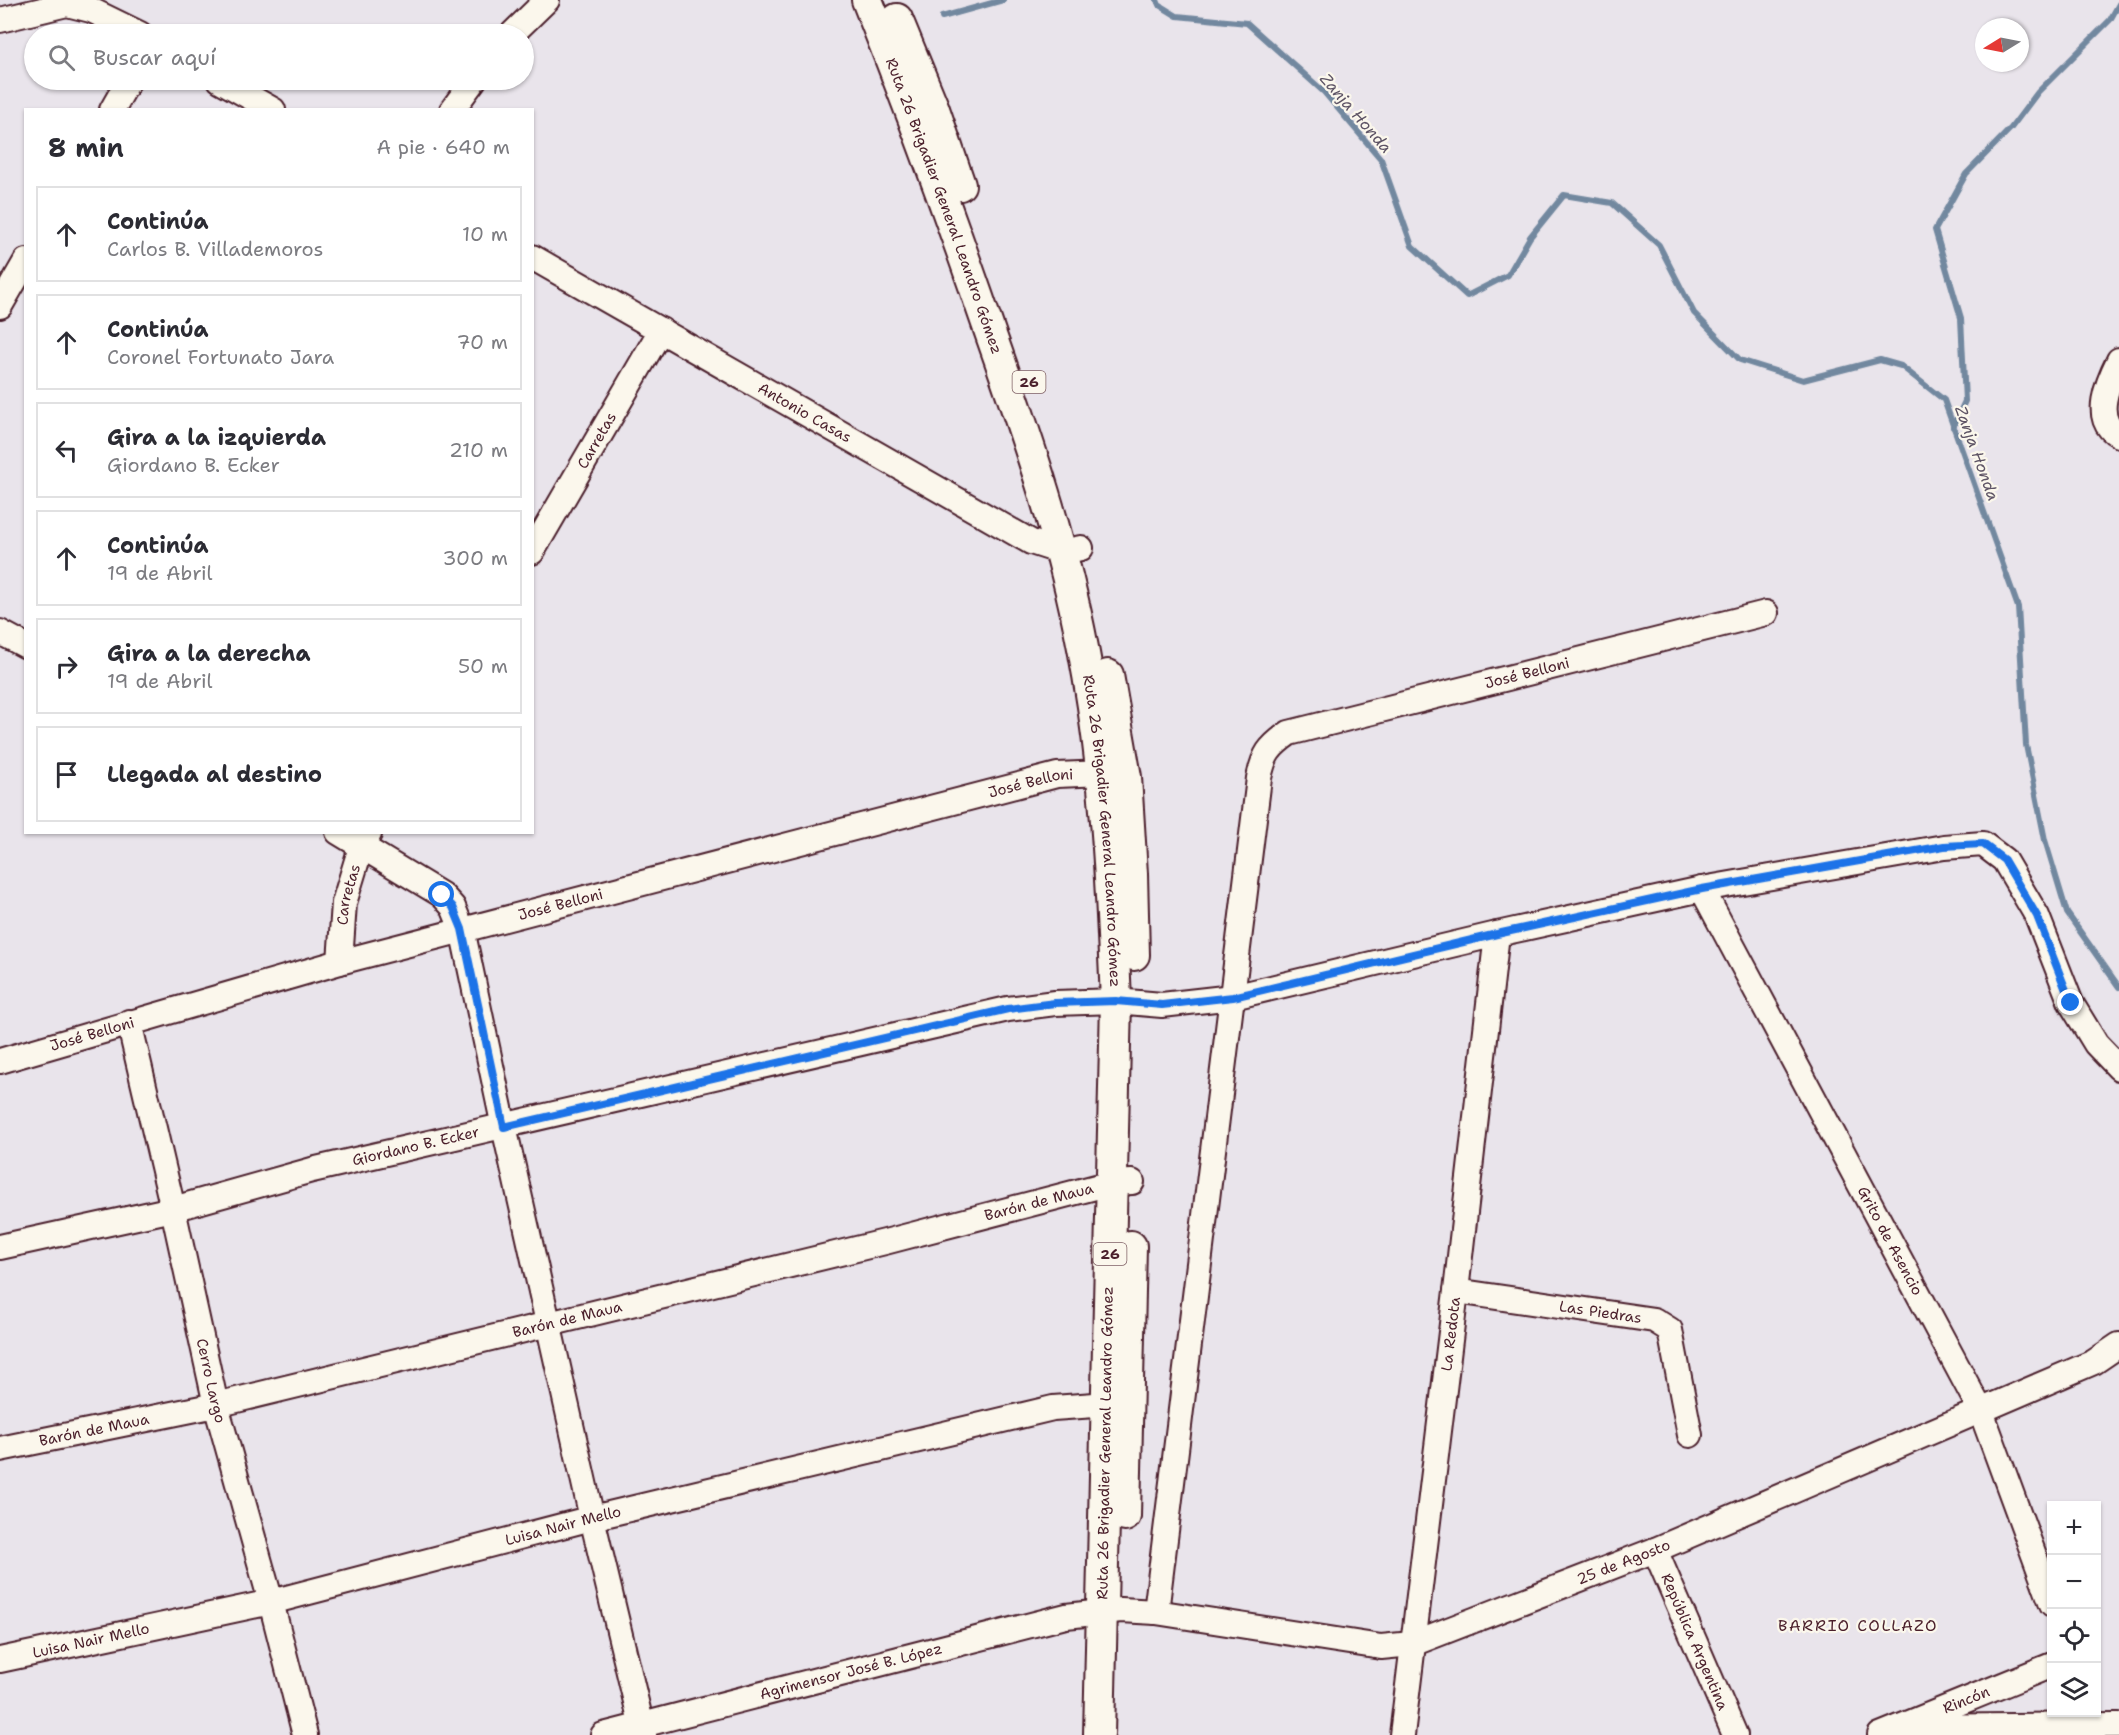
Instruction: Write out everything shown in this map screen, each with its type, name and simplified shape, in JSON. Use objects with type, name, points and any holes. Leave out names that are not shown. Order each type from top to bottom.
[{"type":"main road","name":"Ruta 26 Brigadier General Leandro Gómez","points":[[867,0],[914,117],[1029,444],[1072,550]]},
{"type":"main road","name":"Ruta 26 Brigadier General Leandro Gómez","points":[[889,0],[938,120],[1048,436],[1072,550],[1084,650],[1114,775],[1111,880],[1125,1002],[1118,1403],[1111,1610],[1099,1735]]},
{"type":"main road","name":"Ruta 26 Brigadier General Leandro Gómez","points":[[1111,1610],[1119,1735]]},
{"type":"street","points":[[522,24],[547,0]]},
{"type":"street","points":[[0,20],[67,4],[91,10],[120,24]]},
{"type":"street","points":[[113,108],[123,90]]},
{"type":"street","points":[[238,90],[269,108]]},
{"type":"street","points":[[453,108],[467,90]]},
{"type":"street","name":"Antonio Casas","points":[[534,258],[1031,542],[1072,550]]},
{"type":"street","points":[[0,306],[24,264]]},
{"type":"street","name":"Carretas","points":[[534,549],[662,330]]},
{"type":"street","points":[[2119,360],[2107,384],[2104,413],[2109,428],[2119,435]]},
{"type":"street","name":"José Belloni","points":[[1233,997],[1261,768],[1263,758],[1276,742],[1289,733],[1766,613]]},
{"type":"street","points":[[0,632],[24,645]]},
{"type":"street","name":"José Belloni","points":[[0,1061],[129,1022],[462,929],[1057,776],[1114,775]]},
{"type":"street","points":[[345,834],[365,840],[442,895],[453,907],[462,929],[548,1324],[643,1731]]},
{"type":"street","name":"Carretas","points":[[340,962],[344,903],[365,840]]},
{"type":"street","name":"Giordano B. Ecker","points":[[0,1246],[173,1209],[312,1170],[1008,1009],[1055,1003],[1125,1002],[1162,1005],[1233,997],[1497,934],[1702,889],[1944,846],[1983,844],[2004,860],[2037,916],[2071,1003],[2096,1044],[2119,1068]]},
{"type":"street","name":"Grito de Asencio","points":[[1702,889],[1981,1411],[2047,1590]]},
{"type":"street","name":"La Redota","points":[[1402,1735],[1497,934]]},
{"type":"street","points":[[1156,1612],[1233,997]]},
{"type":"street","name":"Cerro Largo","points":[[129,1022],[216,1405],[271,1602],[305,1735]]},
{"type":"street","name":"Barón de Maua","points":[[0,1449],[216,1405],[1121,1183]]},
{"type":"street","name":"Las Piedras","points":[[1456,1291],[1654,1320],[1670,1330],[1690,1435]]},
{"type":"street","name":"25 de Agosto","points":[[1111,1610],[1156,1612],[1381,1647],[1412,1644],[1655,1550],[2094,1362],[2119,1345]]},
{"type":"street","name":"Luisa Nair Mello","points":[[0,1660],[271,1602],[592,1518],[1053,1408],[1118,1403]]},
{"type":"street","name":"República Argentina","points":[[1655,1550],[1735,1735]]},
{"type":"street","name":"Agrimensor José B. López","points":[[603,1735],[643,1731],[1066,1616],[1111,1610]]},
{"type":"street","name":"Rincón","points":[[1890,1731],[2047,1667]]},
{"type":"street","points":[[1890,1731],[2102,1721]]},
{"type":"waterway","points":[[942,17],[1003,0]]},
{"type":"waterway","name":"Zanja Honda","points":[[1157,0],[1159,5],[1177,16],[1247,23],[1324,92],[1381,159],[1412,246],[1467,296],[1508,275],[1530,237],[1564,195],[1612,203],[1659,245],[1694,313],[1740,360],[1803,380],[1880,360],[1901,366],[1944,400],[2018,607],[2026,745],[2045,840],[2067,913],[2119,987]]},
{"type":"waterway","points":[[1953,427],[1965,401],[1961,318],[1935,230],[1966,174],[2011,128],[2038,92],[2110,20],[2119,4]]},
{"type":"district","name":"BARRIO COLLAZO","points":[[1858,1625]]},
{"type":"route","points":[[442,895],[453,907],[462,929],[504,1127],[1008,1009],[1055,1003],[1116,1001],[1162,1005],[1233,997],[1497,934],[1702,889],[1944,846],[1983,844],[2004,860],[2037,916],[2071,1003]]}]
